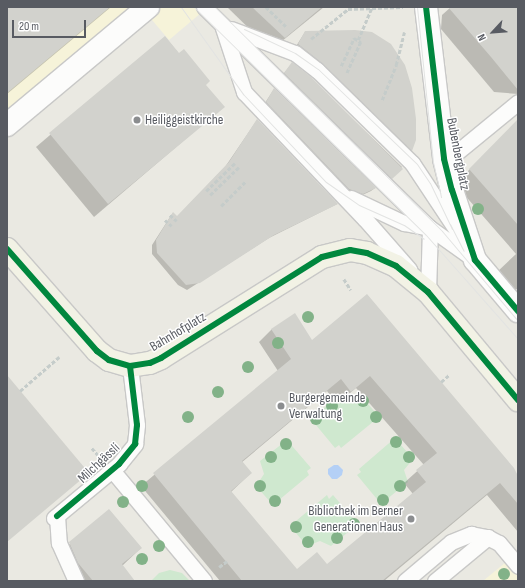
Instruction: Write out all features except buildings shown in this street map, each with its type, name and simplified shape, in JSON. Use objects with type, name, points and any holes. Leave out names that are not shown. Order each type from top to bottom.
[{"type":"main road","name":"Bahnhofplatz","points":[[7,249],[97,351],[109,360],[130,366],[150,363],[162,358],[322,257],[345,251],[367,253]]},
{"type":"main road","name":"Bubenbergplatz","points":[[367,253],[396,266],[428,292],[518,400]]},
{"type":"street","points":[[7,125],[148,7]]},
{"type":"street","name":"Bubenbergplatz","points":[[426,7],[445,162],[475,260],[518,311]]},
{"type":"lane","points":[[204,7],[222,25]]},
{"type":"lane","name":"Bubenbergplatz","points":[[222,25],[241,88],[365,219],[428,292]]},
{"type":"lane","name":"Bubenbergplatz","points":[[222,25],[430,228],[475,260]]},
{"type":"lane","name":"Bubenbergplatz","points":[[222,25],[295,53],[318,70],[419,171],[475,260]]},
{"type":"lane","name":"Bubenbergplatz","points":[[445,162],[518,102]]},
{"type":"lane","name":"Bubenbergplatz","points":[[326,178],[360,203],[404,223],[430,228]]},
{"type":"lane","points":[[428,292],[430,228]]},
{"type":"lane","name":"Milchgässli","points":[[76,581],[60,543],[56,517],[112,470],[130,451],[137,436],[130,366]]},
{"type":"lane","points":[[112,470],[204,581]]},
{"type":"lane","points":[[405,581],[459,538],[471,534],[488,537],[499,543],[518,566]]},
{"type":"lane","points":[[435,581],[488,537]]},
{"type":"path","points":[[266,7],[287,28]]},
{"type":"path","points":[[305,45],[348,9],[409,7]]},
{"type":"path","points":[[347,73],[361,42],[358,40],[372,8]]},
{"type":"path","points":[[382,100],[396,65],[405,29]]},
{"type":"path","points":[[340,70],[354,38],[358,40]]},
{"type":"path","points":[[206,191],[235,163]]},
{"type":"path","points":[[210,195],[239,167]]},
{"type":"path","points":[[221,206],[246,181]]},
{"type":"path","points":[[170,214],[177,221]]},
{"type":"path","points":[[165,220],[172,226]]},
{"type":"path","points":[[344,279],[350,290]]},
{"type":"path","points":[[20,390],[59,358]]},
{"type":"path","points":[[441,382],[449,376]]},
{"type":"shaded area","points":[[7,7],[130,7],[7,110]]},
{"type":"shaded area","points":[[141,7],[208,7],[169,40]]},
{"type":"shaded area","points":[[518,552],[518,581],[483,581]]},
{"type":"green space","points":[[337,397],[349,403],[362,397],[379,417],[341,448],[339,445],[335,448],[311,419]]},
{"type":"green space","points":[[395,438],[413,459],[404,470],[408,482],[381,504],[357,475],[361,472],[359,469]]},
{"type":"green space","points":[[287,440],[311,468],[307,471],[309,475],[273,505],[256,486],[264,474],[260,461]]},
{"type":"green space","points":[[327,495],[329,499],[333,495],[358,524],[331,546],[320,541],[307,546],[290,526]]},
{"type":"green space","points":[[170,570],[182,573],[190,581],[151,581],[159,573]]},
{"type":"water","points":[[334,465],[338,465],[343,470],[342,475],[337,479],[332,479],[328,474],[328,469]]},
{"type":"tram line","points":[[181,7],[243,94],[326,182],[359,205],[404,225],[424,239]]},
{"type":"tram line","points":[[194,7],[426,235],[518,339]]},
{"type":"tram line","points":[[215,7],[442,231],[518,321]]},
{"type":"tram line","points":[[417,7],[433,162],[441,197]]},
{"type":"tram line","points":[[244,29],[295,53],[318,69],[417,164],[430,183],[452,229]]},
{"type":"tram line","points":[[450,224],[464,251]]},
{"type":"cycle path","points":[[426,7],[444,159],[452,190],[475,260],[518,311]]},
{"type":"cycle path","points":[[7,249],[97,351],[109,360],[130,366],[150,363],[161,358],[322,257],[350,250],[367,253],[396,266],[428,292],[518,400]]},
{"type":"cycle path","points":[[57,516],[119,464],[135,444],[137,425],[130,366]]},
{"type":"place","name":"Heiliggeistkirche","points":[[137,120]]},
{"type":"place","name":"Burgergemeinde Verwaltung","points":[[281,406]]},
{"type":"place","name":"Bibliothek im Berner Generationen Haus","points":[[411,519]]}]
